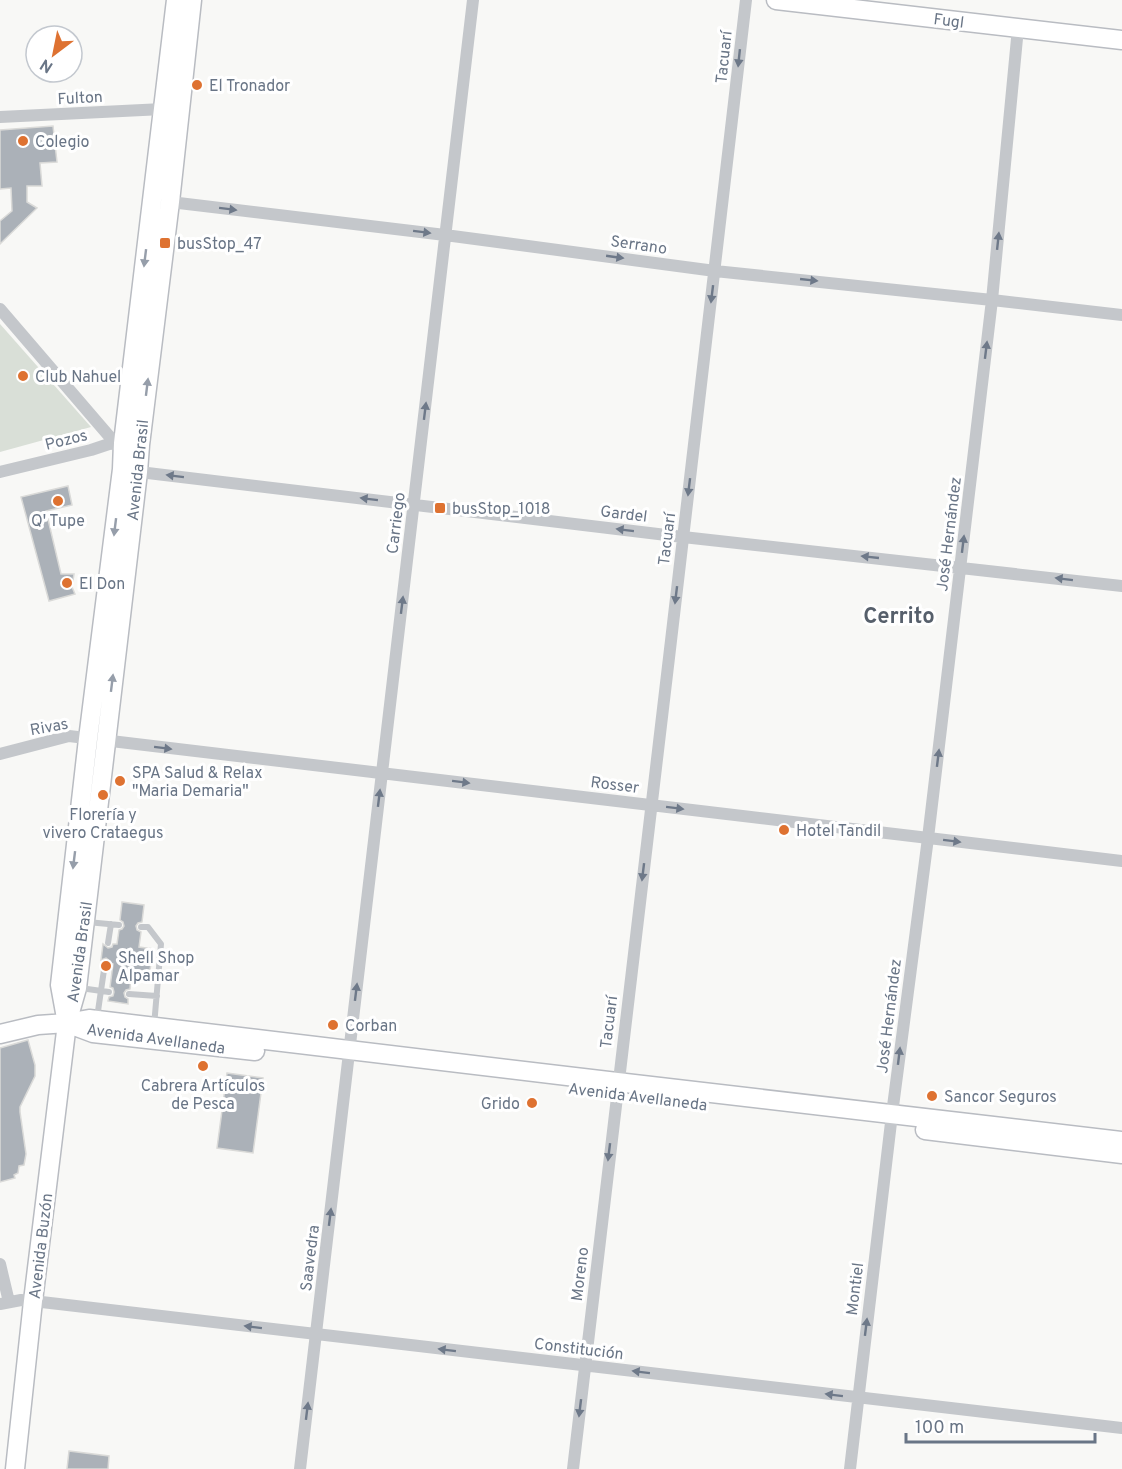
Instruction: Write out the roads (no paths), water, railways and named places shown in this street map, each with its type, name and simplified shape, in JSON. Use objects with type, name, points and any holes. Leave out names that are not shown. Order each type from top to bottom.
[{"type":"main road","name":"Avenida Brasil","points":[[161,201],[163,109],[176,0]]},
{"type":"main road","name":"Avenida Brasil","points":[[67,1023],[60,985],[96,740],[130,470],[126,444],[192,0]]},
{"type":"main road","name":"Fugl","points":[[776,0],[1122,40]]},
{"type":"main road","name":"Avenida Brasil","points":[[67,1023],[76,988],[84,921],[96,740]]},
{"type":"main road","name":"Avenida Avellaneda","points":[[67,1023],[89,1019],[154,1026],[349,1056]]},
{"type":"main road","name":"Avenida Avellaneda","points":[[67,1023],[93,1032],[349,1056],[891,1120],[1122,1141]]},
{"type":"main road","points":[[0,1034],[38,1025],[67,1023]]},
{"type":"main road","name":"Avenida Buzón","points":[[15,1469],[67,1023]]},
{"type":"main road","name":"Avenida Avellaneda","points":[[891,1120],[1122,1154]]},
{"type":"street","name":"Carriego","points":[[349,1056],[473,0]]},
{"type":"street","name":"Tacuarí","points":[[617,1088],[746,0]]},
{"type":"street","name":"José Hernández","points":[[891,1120],[928,838],[992,300],[1018,28]]},
{"type":"street","name":"Fulton","points":[[0,117],[163,109]]},
{"type":"street","name":"Serrano","points":[[161,201],[445,235],[715,271],[1122,315]]},
{"type":"street","points":[[0,309],[126,444]]},
{"type":"street","name":"Pozos","points":[[0,472],[126,444]]},
{"type":"street","name":"Gardel","points":[[130,470],[683,537],[1122,586]]},
{"type":"street","name":"Rivas","points":[[0,754],[64,737],[96,740]]},
{"type":"street","name":"Rosser","points":[[96,740],[1122,861]]},
{"type":"street","name":"Saavedra","points":[[300,1469],[349,1056]]},
{"type":"street","name":"Moreno","points":[[573,1469],[617,1088]]},
{"type":"street","name":"Montiel","points":[[850,1469],[891,1120]]},
{"type":"street","points":[[0,1264],[5,1303]]},
{"type":"street","name":"Constitución","points":[[5,1303],[21,1300],[33,1301],[1122,1428]]},
{"type":"lane","points":[[84,921],[119,925]]},
{"type":"lane","points":[[108,943],[111,924]]},
{"type":"lane","points":[[141,927],[148,927],[161,944],[154,1026]]},
{"type":"lane","points":[[97,1020],[105,963]]},
{"type":"lane","points":[[76,988],[109,992]]},
{"type":"lane","points":[[129,994],[157,996]]},
{"type":"place","name":"El Tronador","points":[[197,85]]},
{"type":"place","name":"Colegio","points":[[23,141]]},
{"type":"place","name":"busStop_47","points":[[165,243]]},
{"type":"place","name":"Club Nahuel","points":[[23,376]]},
{"type":"place","name":"Q' Tupe","points":[[58,501]]},
{"type":"place","name":"busStop_1018","points":[[440,508]]},
{"type":"place","name":"El Don","points":[[67,583]]},
{"type":"place","name":"SPA Salud & Relax \"Maria Demaria\"","points":[[120,781]]},
{"type":"place","name":"Florería y vivero Crataegus","points":[[103,795]]},
{"type":"place","name":"Hotel Tandil","points":[[784,830]]},
{"type":"place","name":"Shell Shop Alpamar","points":[[106,966]]},
{"type":"place","name":"Corban","points":[[333,1025]]},
{"type":"place","name":"Cabrera Artículos de Pesca","points":[[203,1066]]},
{"type":"place","name":"Sancor Seguros","points":[[932,1096]]},
{"type":"place","name":"Grido","points":[[532,1103]]},
{"type":"district","name":"Cerrito","points":[[899,615]]}]
